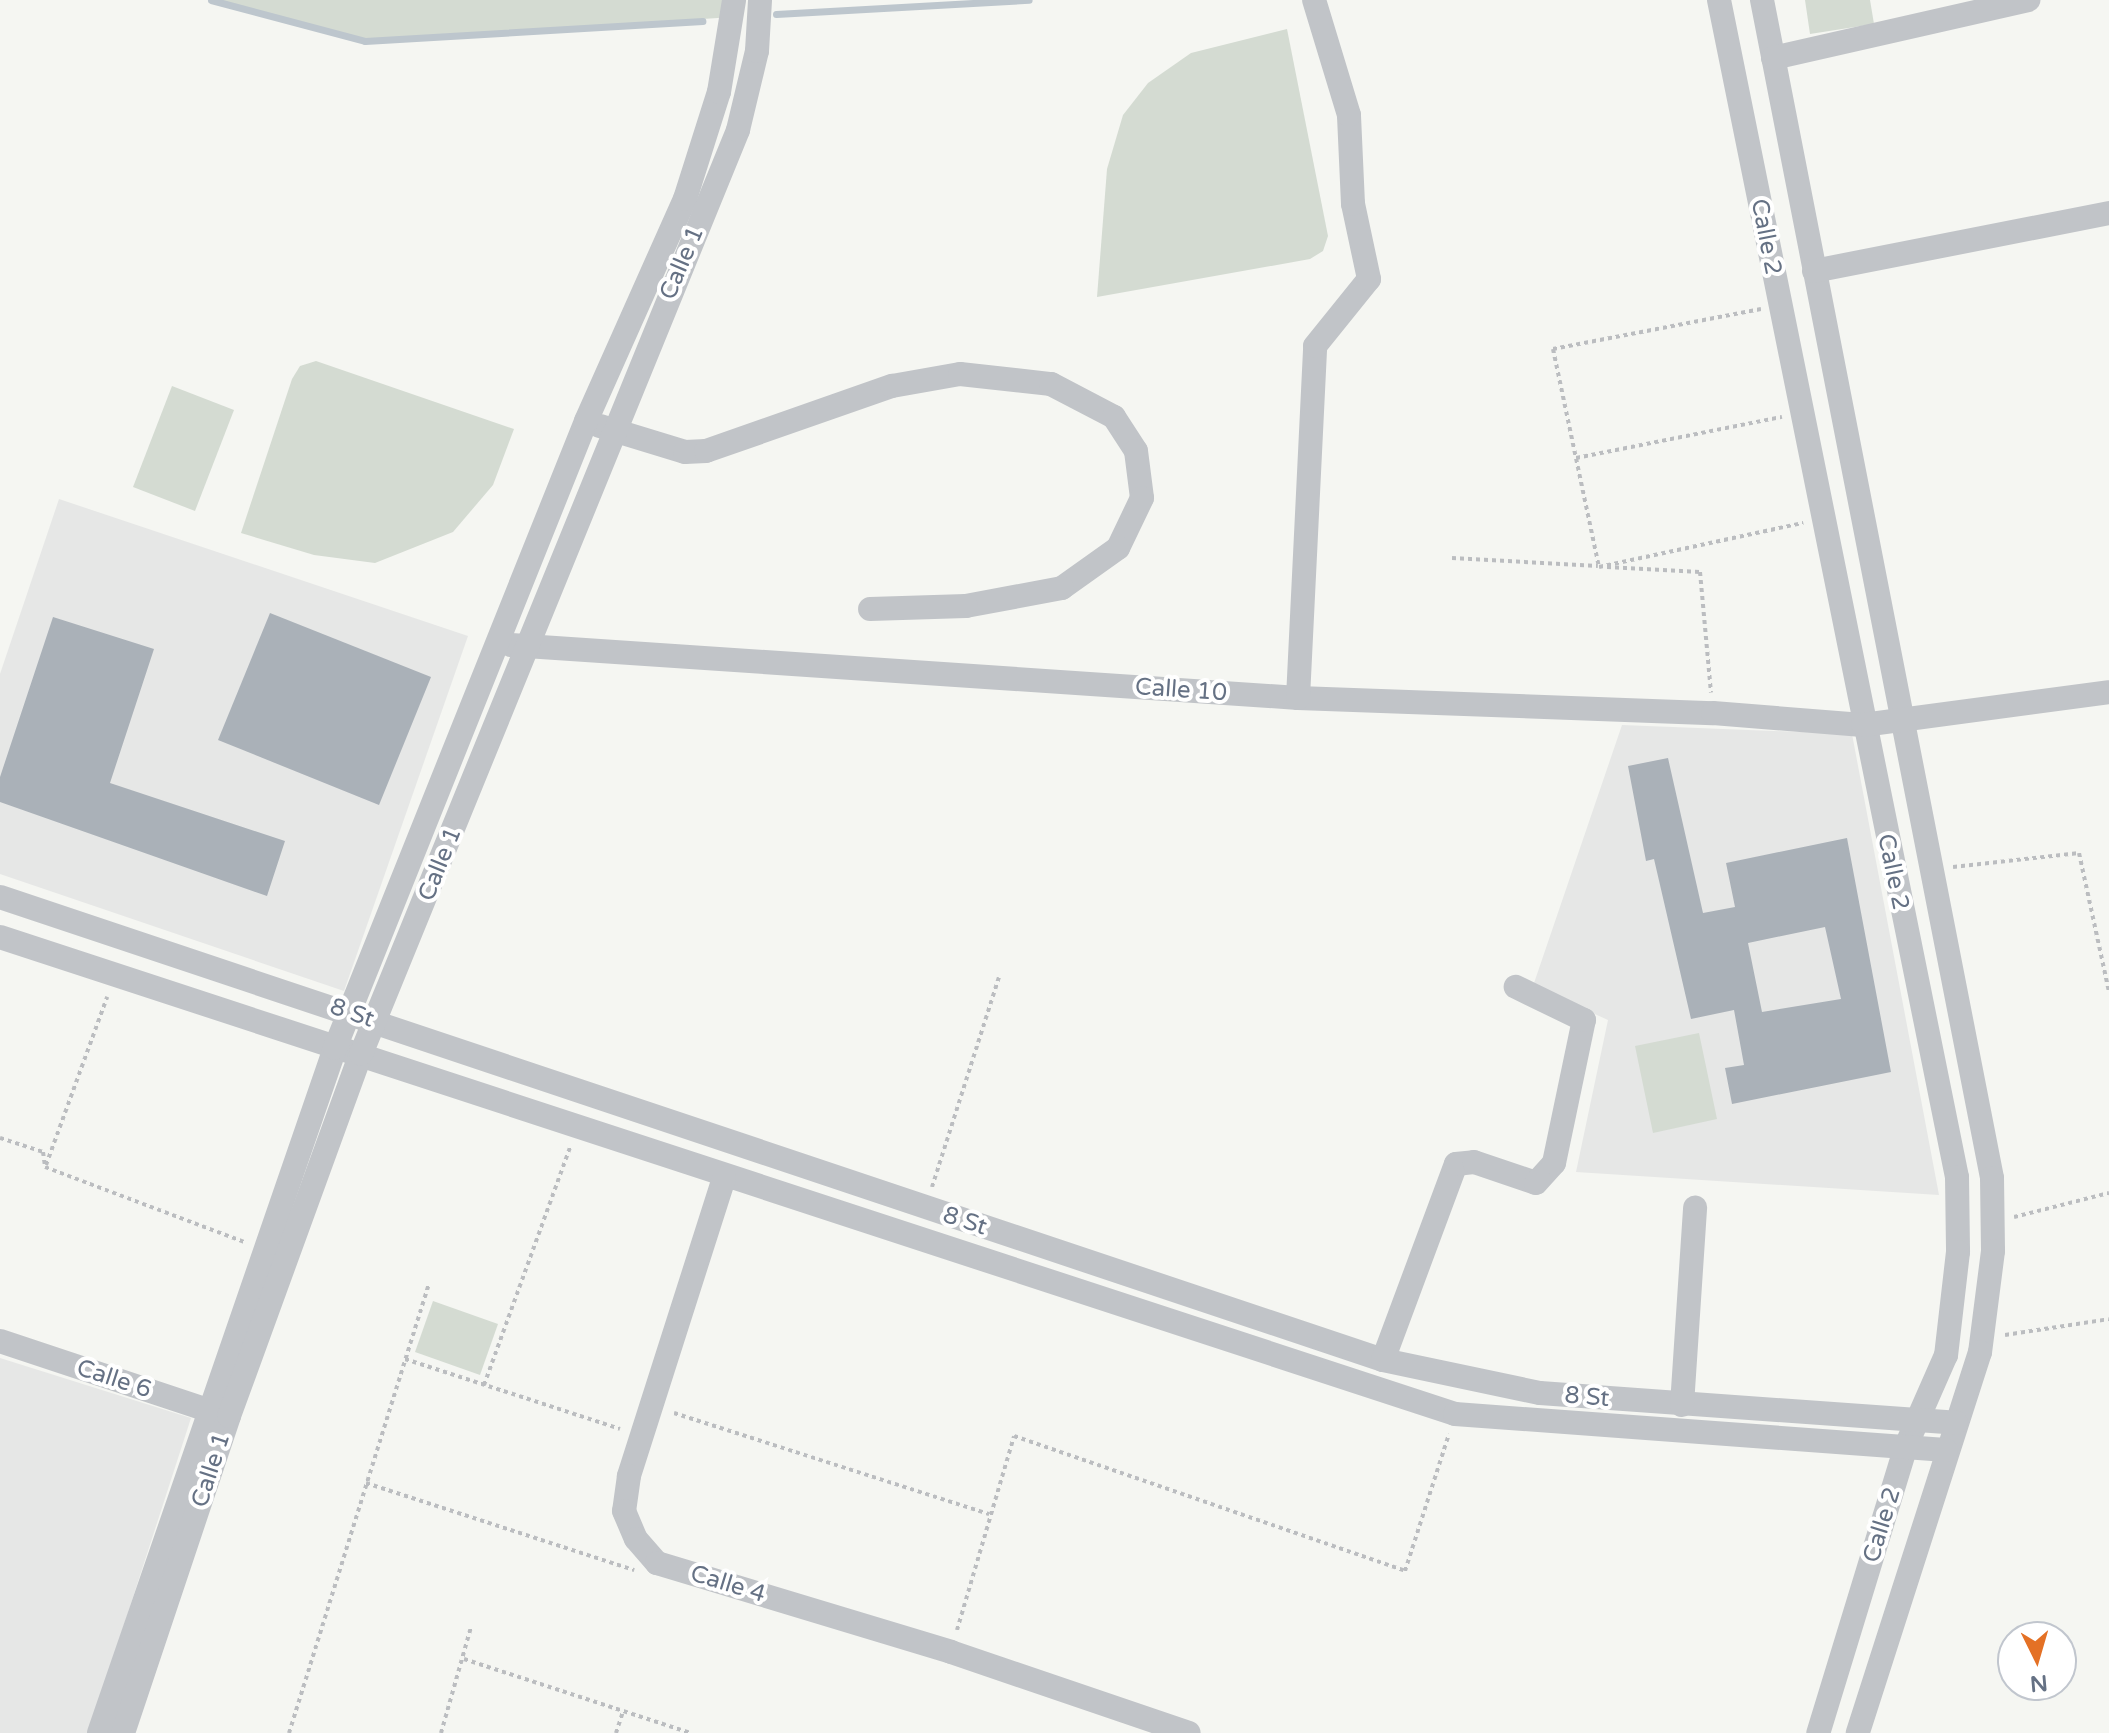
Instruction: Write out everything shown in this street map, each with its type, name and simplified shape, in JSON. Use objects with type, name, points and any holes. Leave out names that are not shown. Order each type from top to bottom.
[{"type":"street","name":"Calle 1","points":[[123,1733],[267,1250],[335,1048],[501,642],[586,421],[685,199],[719,92],[734,0]]},
{"type":"street","name":"Calle 1","points":[[99,1733],[219,1413],[361,1054],[377,1022],[613,432],[738,130],[757,51],[760,0]]},
{"type":"street","points":[[1298,698],[1315,346],[1369,279],[1353,204],[1349,115],[1314,0]]},
{"type":"street","name":"Calle 2","points":[[1719,0],[1863,725],[1957,1177],[1958,1252],[1946,1355],[1906,1446],[1818,1733]]},
{"type":"street","name":"Calle 2","points":[[1762,0],[1992,1178],[1992,1222],[1982,1338],[1858,1733]]},
{"type":"street","points":[[1773,58],[2029,0]]},
{"type":"street","points":[[1814,271],[2109,213]]},
{"type":"street","points":[[586,421],[613,432],[685,452],[706,451],[892,386],[960,374],[1051,384],[1114,417],[1136,451],[1142,498],[1118,548],[1062,588],[966,606],[870,609]]},
{"type":"street","name":"Calle 10","points":[[501,642],[525,650],[1298,698],[1713,713],[1863,725],[2109,692]]},
{"type":"street","name":"8 St","points":[[0,897],[1383,1360],[1540,1393],[1956,1423]]},
{"type":"street","name":"8 St","points":[[0,937],[361,1054],[724,1178],[1455,1414],[1946,1450]]},
{"type":"street","points":[[1383,1360],[1456,1164],[1474,1162],[1536,1183],[1554,1163],[1584,1020],[1516,987]]},
{"type":"street","name":"Calle 4","points":[[724,1178],[642,1437],[624,1511],[636,1539],[657,1563],[951,1652],[1189,1733]]},
{"type":"street","points":[[1682,1405],[1695,1207]]},
{"type":"street","name":"Calle 6","points":[[0,1341],[219,1413]]},
{"type":"path","points":[[1599,567],[1553,349],[1779,306]]},
{"type":"path","points":[[1576,458],[1800,413]]},
{"type":"path","points":[[1599,567],[1822,519]]},
{"type":"path","points":[[1452,558],[1700,572],[1713,713]]},
{"type":"path","points":[[1931,870],[2079,853],[2109,992]]},
{"type":"path","points":[[45,1167],[115,974]]},
{"type":"path","points":[[926,1208],[999,977]]},
{"type":"path","points":[[484,1385],[577,1126]]},
{"type":"path","points":[[0,1138],[43,1152],[45,1167]]},
{"type":"path","points":[[45,1167],[267,1250]]},
{"type":"path","points":[[1992,1222],[2109,1193]]},
{"type":"path","points":[[289,1733],[429,1283]]},
{"type":"path","points":[[1982,1338],[2109,1319]]},
{"type":"path","points":[[405,1359],[642,1437]]},
{"type":"path","points":[[652,1406],[990,1514]]},
{"type":"path","points":[[951,1652],[1014,1436],[1405,1571],[1455,1414]]},
{"type":"path","points":[[366,1483],[646,1574]]},
{"type":"path","points":[[441,1733],[471,1627]]},
{"type":"path","points":[[464,1659],[691,1733]]},
{"type":"path","points":[[616,1733],[623,1711]]},
{"type":"shaded area","points":[[211,0],[734,0],[733,17],[365,41]]},
{"type":"shaded area","points":[[1805,0],[1870,0],[1874,24],[1810,34]]},
{"type":"shaded area","points":[[1287,29],[1328,236],[1323,251],[1310,259],[1097,297],[1107,169],[1123,115],[1148,83],[1191,53]]},
{"type":"shaded area","points":[[316,361],[514,429],[493,485],[453,532],[375,563],[314,555],[241,533],[292,379],[300,366]]},
{"type":"shaded area","points":[[172,386],[234,410],[195,511],[133,487]]},
{"type":"shaded area","points":[[59,499],[468,636],[344,991],[0,874],[0,674]]},
{"type":"shaded area","points":[[1622,725],[1852,734],[1939,1195],[1576,1172],[1608,1020],[1533,986]]},
{"type":"shaded area","points":[[1699,1033],[1717,1119],[1653,1133],[1635,1046]]},
{"type":"shaded area","points":[[433,1301],[498,1324],[480,1375],[415,1352]]},
{"type":"shaded area","points":[[0,1358],[191,1418],[89,1733],[0,1733]]},
{"type":"building","points":[[270,613],[431,677],[379,805],[218,740]]},
{"type":"building","points":[[53,617],[154,649],[110,783],[285,841],[267,896],[0,802],[0,777]]},
{"type":"building","points":[[1668,758],[1703,913],[1735,907],[1726,863],[1847,838],[1891,1072],[1732,1104],[1725,1068],[1744,1065],[1734,1010],[1691,1019],[1654,859],[1646,861],[1628,766]],"holes":[[[1825,927],[1841,999],[1762,1012],[1748,943]]]},
{"type":"waterway","points":[[211,0],[365,41],[702,21]]},
{"type":"waterway","points":[[776,14],[1029,0]]}]
